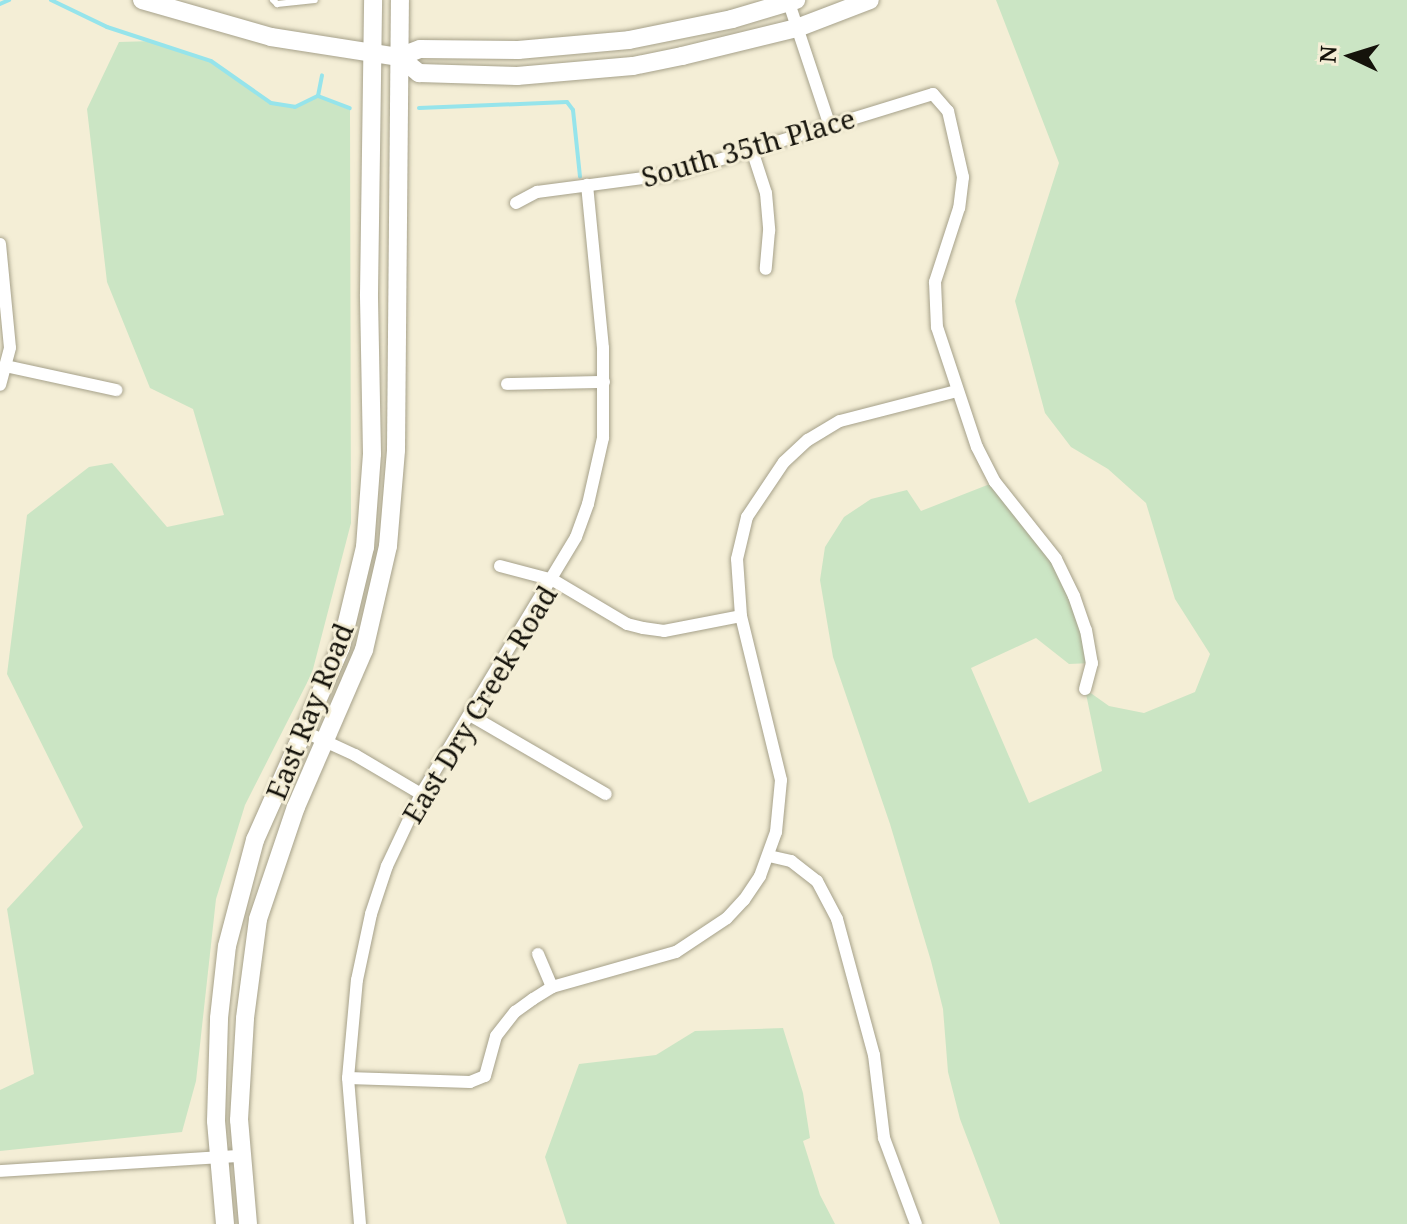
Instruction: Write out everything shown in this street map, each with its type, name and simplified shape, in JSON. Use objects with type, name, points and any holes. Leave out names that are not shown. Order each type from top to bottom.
[{"type":"main road","points":[[142,0],[170,4],[271,37],[386,55],[420,49],[518,50],[629,40],[791,1]]},
{"type":"main road","name":"East Ray Road","points":[[248,1224],[240,1156],[245,1018],[258,919],[285,834],[364,650],[388,546],[396,450],[386,55],[373,0]]},
{"type":"main road","name":"East Ray Road","points":[[225,1224],[218,1157],[219,1018],[227,946],[255,840],[341,647],[367,532],[372,454],[369,294],[386,55],[400,0]]},
{"type":"main road","points":[[386,55],[419,73],[517,76],[584,71],[682,56],[797,28],[870,0]]},
{"type":"street","points":[[791,1],[830,126]]},
{"type":"street","name":"South 35th Place","points":[[516,203],[537,192],[673,174],[933,94],[948,111],[963,177],[959,208],[935,282],[937,327],[957,391]]},
{"type":"street","points":[[752,150],[766,193],[769,231],[766,269]]},
{"type":"street","name":"East Dry Creek Road","points":[[360,1224],[348,1078],[357,980],[371,914],[387,866],[421,794],[553,580],[588,504],[603,438],[604,382],[587,185]]},
{"type":"street","points":[[0,244],[10,348],[0,385]]},
{"type":"street","points":[[5,366],[116,390]]},
{"type":"street","points":[[507,384],[604,382]]},
{"type":"street","points":[[348,1078],[470,1082],[485,1076],[496,1036],[515,1012],[552,987],[676,952],[727,918],[744,900],[769,856],[776,832],[781,780],[741,616],[737,559],[741,534],[747,517],[784,462],[808,440],[840,421],[957,391],[977,447],[995,482],[1056,559],[1074,596],[1086,630],[1092,663],[1085,689]]},
{"type":"street","points":[[500,566],[553,580],[627,624],[643,628],[664,631],[741,616]]},
{"type":"street","points":[[470,715],[606,794]]},
{"type":"street","points":[[303,731],[421,794]]},
{"type":"street","points":[[769,856],[791,861],[817,881],[837,919],[874,1055],[884,1138],[916,1224]]},
{"type":"street","points":[[538,954],[552,987]]},
{"type":"street","points":[[0,1171],[240,1156]]},
{"type":"lane","points":[[273,0],[277,4],[315,0]]},
{"type":"green space","points":[[996,0],[1407,0],[1407,1224],[1000,1224],[960,1119],[948,1072],[943,1009],[931,961],[890,824],[833,657],[820,580],[825,547],[844,517],[871,499],[907,490],[921,511],[995,482],[1056,559],[1092,663],[1069,664],[1036,638],[971,668],[1029,803],[1102,771],[1085,689],[1109,706],[1144,713],[1195,692],[1210,654],[1175,599],[1146,503],[1108,469],[1071,447],[1045,413],[1015,301],[1059,163]]},
{"type":"green space","points":[[153,41],[211,61],[271,103],[295,107],[318,96],[350,110],[351,523],[312,673],[245,805],[216,899],[196,1081],[182,1132],[0,1151],[0,1090],[34,1074],[7,909],[83,827],[7,674],[27,515],[89,467],[112,463],[167,527],[224,515],[193,409],[150,388],[107,282],[87,109],[119,42]]},
{"type":"green space","points":[[783,1028],[803,1093],[810,1138],[803,1141],[820,1195],[835,1224],[567,1224],[545,1157],[579,1064],[656,1055],[695,1031]]},
{"type":"waterway","points":[[0,4],[9,0]]},
{"type":"waterway","points":[[51,0],[107,27],[211,61],[271,103],[295,107],[318,96],[350,108]]},
{"type":"waterway","points":[[318,96],[322,75]]},
{"type":"waterway","points":[[419,108],[567,102],[573,110],[580,177]]}]
